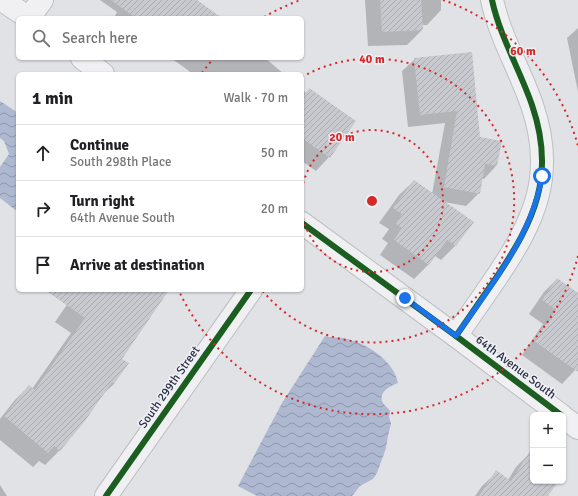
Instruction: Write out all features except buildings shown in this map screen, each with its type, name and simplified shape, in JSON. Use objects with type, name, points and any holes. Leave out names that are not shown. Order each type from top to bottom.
[{"type":"street","points":[[2,0],[26,16]]},
{"type":"street","points":[[30,16],[42,0]]},
{"type":"street","points":[[456,336],[515,249],[526,229],[539,193],[542,176],[542,147],[536,118],[510,52],[492,0]]},
{"type":"street","points":[[85,60],[101,72]]},
{"type":"street","name":"64th Avenue South","points":[[304,224],[557,412]]},
{"type":"street","name":"South 299th Street","points":[[106,496],[250,292]]},
{"type":"street","name":"64th Avenue South","points":[[566,419],[578,428]]},
{"type":"water","points":[[0,101],[16,112],[16,210],[0,198],[0,167],[9,154],[4,141],[0,138]]},
{"type":"water","points":[[325,336],[352,340],[369,348],[385,360],[395,375],[398,383],[386,389],[382,394],[383,402],[390,411],[389,417],[391,423],[386,448],[377,473],[373,479],[360,486],[352,496],[257,496],[238,486],[282,403]]},
{"type":"cycle path","points":[[456,336],[510,257],[531,216],[538,196],[541,175],[542,153],[539,130],[532,105],[500,27],[492,0]]},
{"type":"cycle path","points":[[304,224],[557,412]]},
{"type":"cycle path","points":[[106,496],[250,292]]},
{"type":"route","points":[[405,298],[456,336],[515,249],[526,229],[534,212],[542,176]]}]
